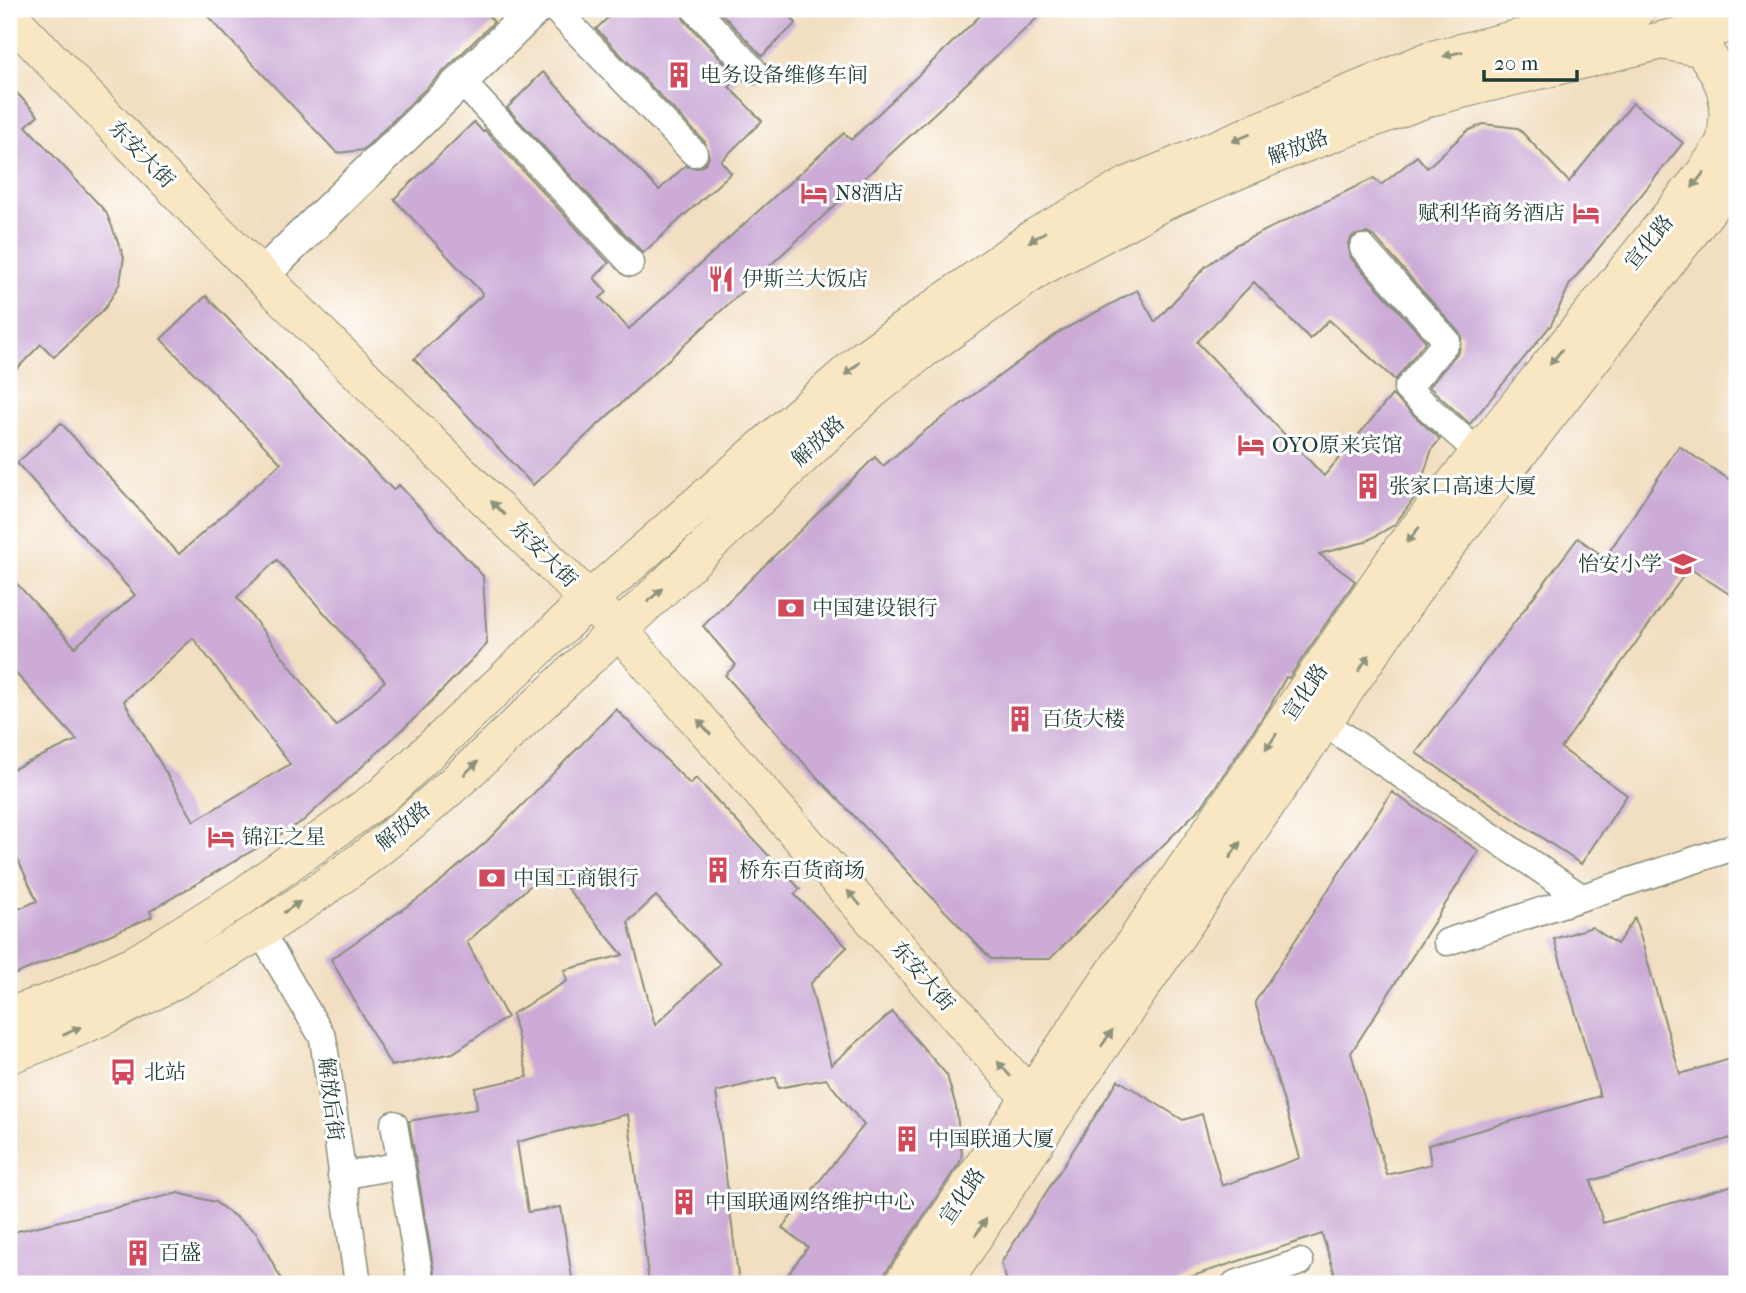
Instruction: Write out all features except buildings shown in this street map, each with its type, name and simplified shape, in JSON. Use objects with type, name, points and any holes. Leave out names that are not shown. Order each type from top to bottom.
[{"type":"main road","name":"解放路","points":[[9,1016],[56,1000],[139,962],[242,897],[383,795],[590,599],[865,358],[1035,237],[1129,185],[1430,60],[1638,9]]},
{"type":"main road","name":"东安大街","points":[[9,16],[261,275],[619,629],[1042,1106]]},
{"type":"main road","name":"解放路","points":[[9,1055],[98,1019],[259,929],[368,855],[452,786],[871,391],[924,349],[1039,268],[1150,207],[1277,154],[1432,97],[1737,22]]},
{"type":"main road","points":[[1660,41],[1702,48],[1716,66],[1728,90],[1733,146]]},
{"type":"main road","name":"宣化路","points":[[1459,503],[1479,453],[1704,174],[1733,146]]},
{"type":"main road","name":"宣化路","points":[[904,1284],[1042,1106],[1310,713],[1402,549],[1459,503],[1733,146]]},
{"type":"main road","name":"宣化路","points":[[943,1284],[1042,1106]]},
{"type":"street","points":[[555,9],[694,153]]},
{"type":"street","points":[[695,9],[754,71]]},
{"type":"street","points":[[261,275],[461,81],[522,13]]},
{"type":"street","points":[[461,81],[631,263]]},
{"type":"street","points":[[1363,248],[1447,341],[1407,389],[1479,453]]},
{"type":"street","points":[[1310,713],[1581,897]]},
{"type":"street","points":[[1447,942],[1737,846]]},
{"type":"street","name":"解放后街","points":[[259,929],[323,1038],[358,1284]]},
{"type":"street","points":[[394,1124],[421,1284]]},
{"type":"street","points":[[341,1176],[401,1165]]},
{"type":"street","points":[[1235,1284],[1300,1262]]},
{"type":"place","name":"电务设备维修车间","points":[[679,75]]},
{"type":"place","name":"N8酒店","points":[[814,193]]},
{"type":"place","name":"赋利华商务酒店","points":[[1586,213]]},
{"type":"place","name":"伊斯兰大饭店","points":[[721,279]]},
{"type":"place","name":"OYO原来宾馆","points":[[1251,445]]},
{"type":"place","name":"张家口高速大厦","points":[[1368,486]]},
{"type":"place","name":"怡安小学","points":[[1683,564]]},
{"type":"place","name":"中国建设银行","points":[[791,608]]},
{"type":"place","name":"百货大楼","points":[[1020,719]]},
{"type":"place","name":"锦江之星","points":[[221,837]]},
{"type":"place","name":"桥东百货商场","points":[[718,870]]},
{"type":"place","name":"中国工商银行","points":[[492,878]]},
{"type":"place","name":"北站","points":[[123,1072]]},
{"type":"place","name":"中国联通大厦","points":[[907,1139]]},
{"type":"place","name":"中国联通网络维护中心","points":[[684,1202]]},
{"type":"place","name":"百盛","points":[[138,1253]]}]
